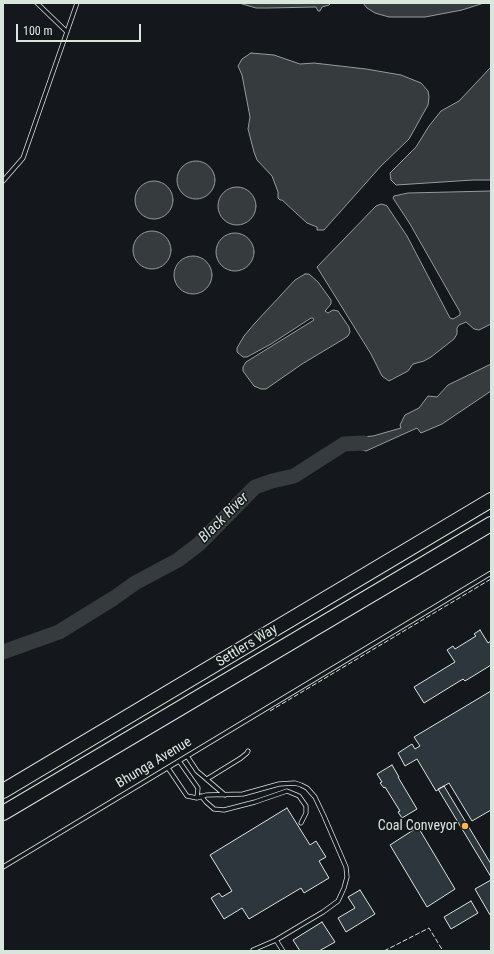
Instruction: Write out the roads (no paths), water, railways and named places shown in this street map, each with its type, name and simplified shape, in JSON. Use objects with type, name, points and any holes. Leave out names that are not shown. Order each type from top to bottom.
[{"type":"highway","name":"Settlers Way","points":[[3,791],[488,501]]},
{"type":"highway","name":"Settlers Way","points":[[3,813],[491,524]]},
{"type":"lane","points":[[37,3],[66,32]]},
{"type":"lane","points":[[3,181],[23,158],[77,3]]},
{"type":"lane","name":"Bhunga Avenue","points":[[3,867],[491,573]]},
{"type":"lane","points":[[207,779],[247,754],[248,751]]},
{"type":"lane","points":[[187,756],[197,770],[224,795]]},
{"type":"lane","points":[[179,761],[198,788],[199,797],[214,809],[224,810],[255,802],[287,791],[299,796],[306,806],[306,813],[301,824]]},
{"type":"lane","points":[[168,768],[187,796],[199,797],[243,794],[280,784],[295,783],[307,788],[315,797],[346,867],[344,888],[338,900],[323,912],[276,940],[253,950]]},
{"type":"lane","points":[[276,940],[283,951]]},
{"type":"waterway","name":"Black River","points":[[3,652],[59,632],[114,598],[135,583],[178,560],[199,544],[255,487],[294,476],[344,444],[364,443]]},
{"type":"place","name":"Coal Conveyor","points":[[465,826]]}]
